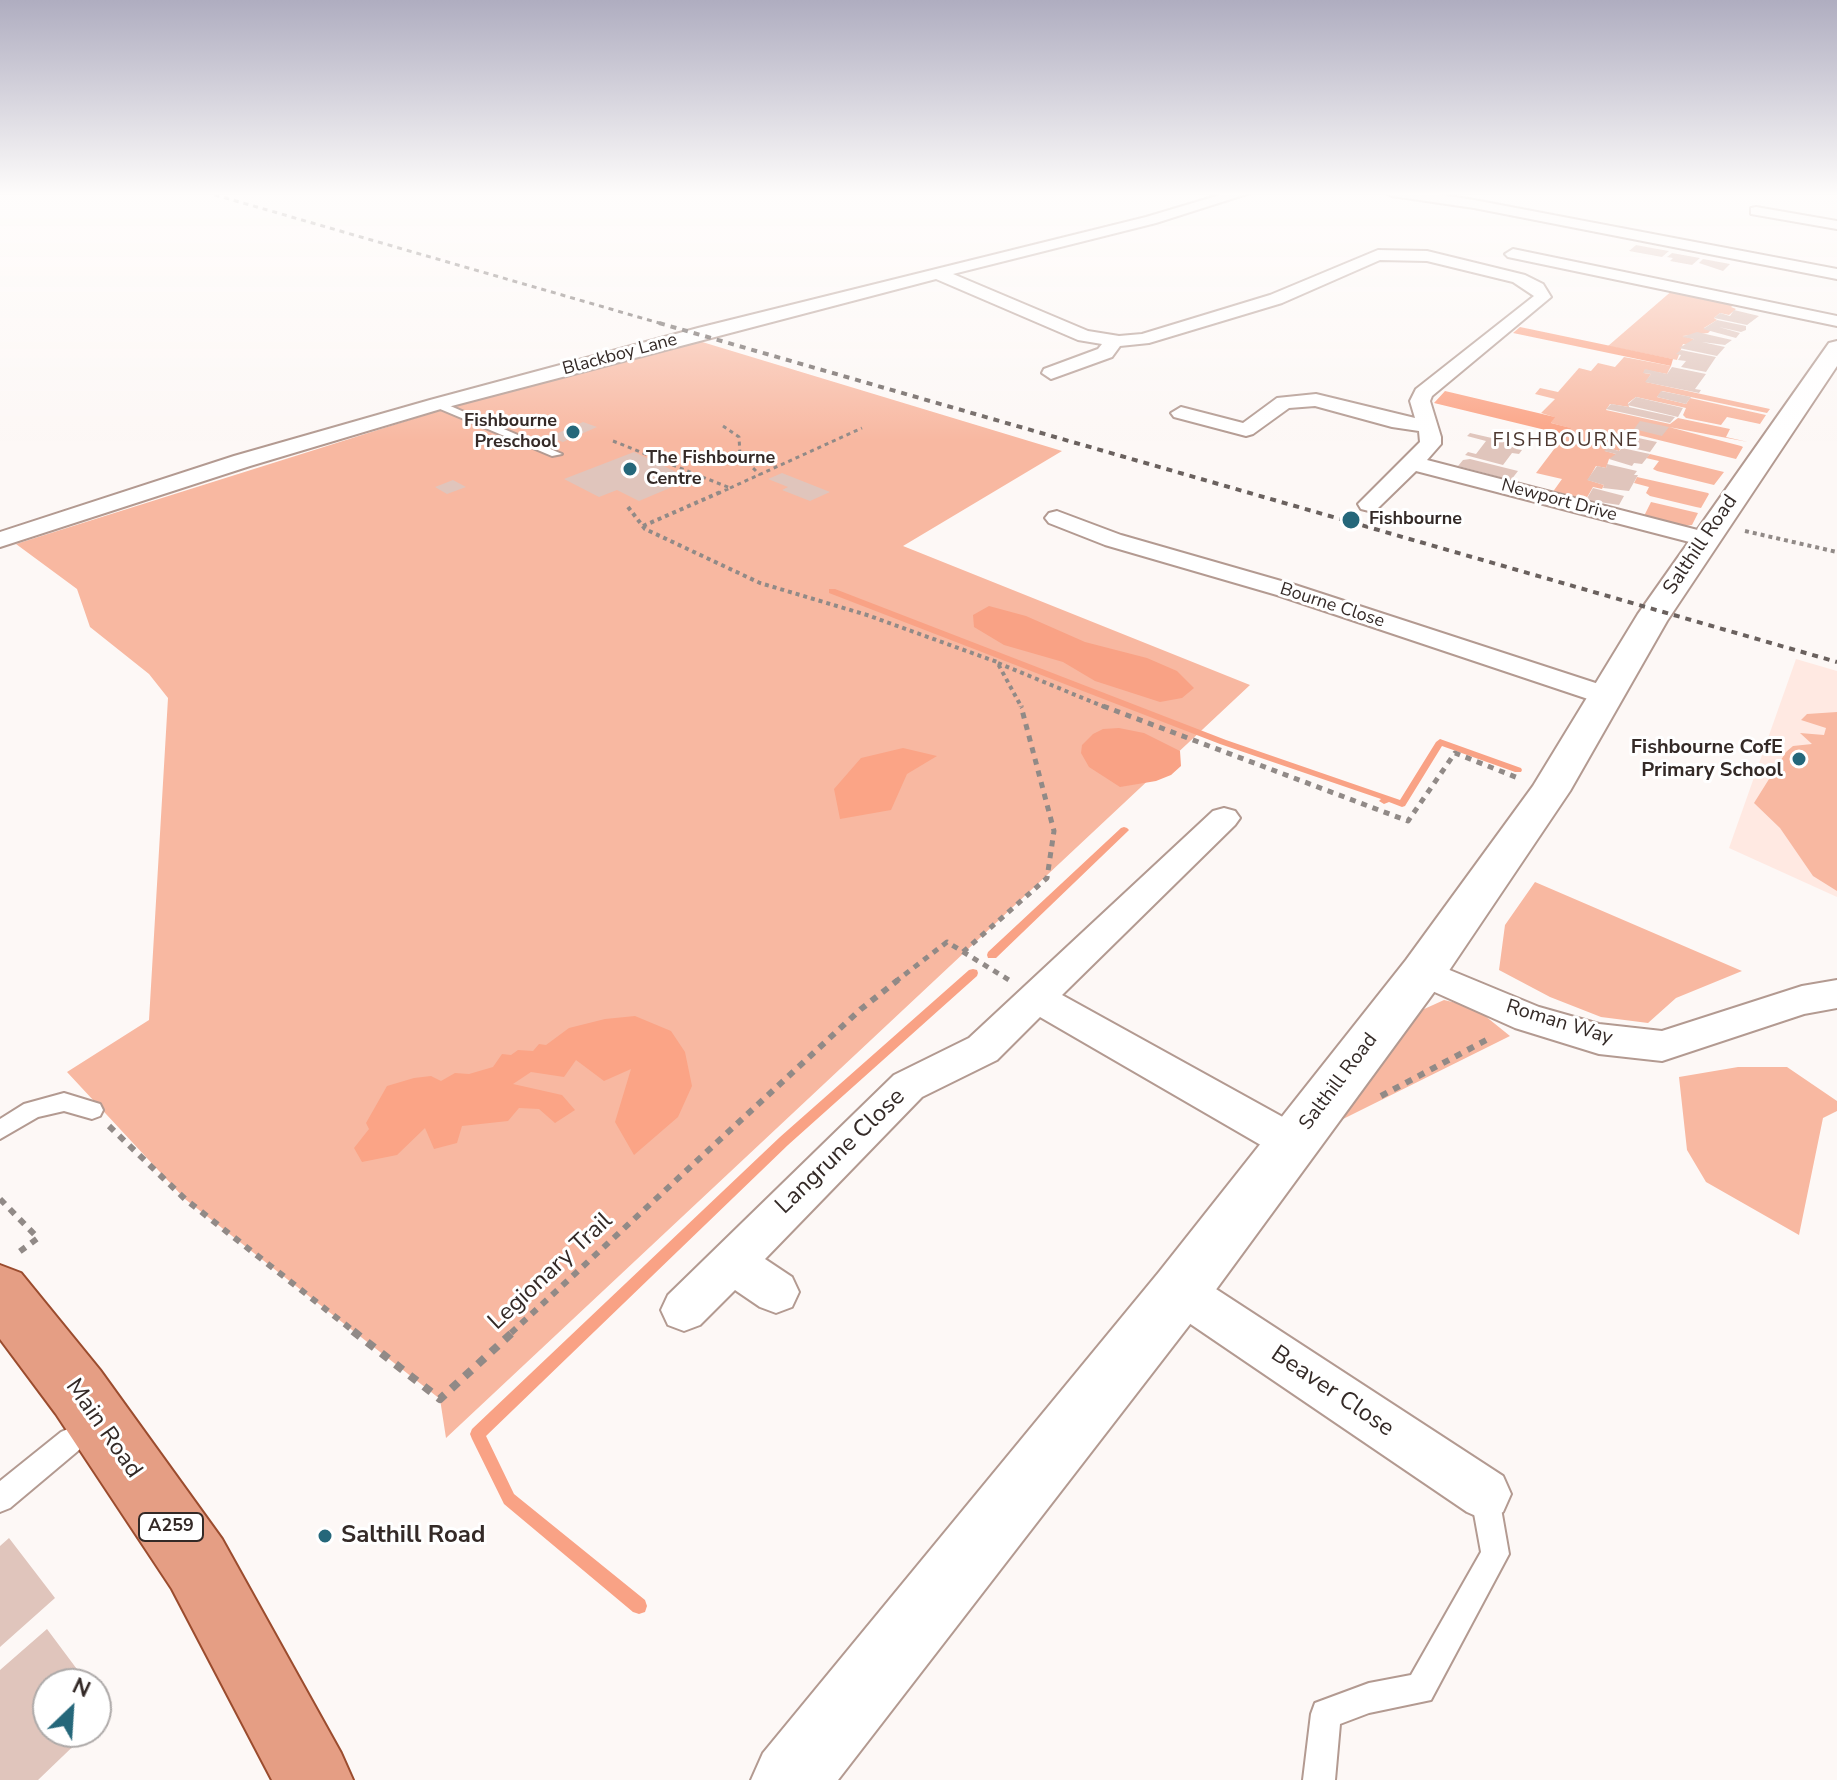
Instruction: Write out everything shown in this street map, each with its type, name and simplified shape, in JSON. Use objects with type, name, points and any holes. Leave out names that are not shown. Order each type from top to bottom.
[{"type":"main road","name":"Main Road","points":[[0,1292],[78,1392],[197,1564],[314,1780]]},
{"type":"street","name":"Blackboy Lane","points":[[0,540],[242,461],[437,404],[928,275]]},
{"type":"street","points":[[941,275],[1084,336],[1111,341],[1143,339],[1276,299],[1331,275]]},
{"type":"street","points":[[1369,504],[1430,444],[1420,401],[1423,393],[1543,297],[1543,292],[1519,278],[1507,275]]},
{"type":"street","points":[[1615,275],[1837,321]]},
{"type":"street","points":[[1051,373],[1105,353],[1111,349],[1111,341]]},
{"type":"street","name":"Salthill Road","points":[[790,1780],[1180,1291],[1423,972],[1550,791],[1650,621],[1833,359]]},
{"type":"street","points":[[1181,413],[1246,430],[1284,402],[1316,400],[1392,421],[1428,426]]},
{"type":"street","name":"Newport Drive","points":[[1412,463],[1705,539]]},
{"type":"street","name":"Bourne Close","points":[[1057,518],[1113,540],[1286,590],[1607,696]]},
{"type":"street","name":"Langrune Close","points":[[684,1310],[908,1086],[983,1049],[1224,818]]},
{"type":"street","name":"Roman Way","points":[[1423,972],[1528,1018],[1599,1039],[1662,1046],[1802,1000],[1837,994]]},
{"type":"street","points":[[1037,998],[1293,1143]]},
{"type":"street","points":[[730,1261],[776,1292]]},
{"type":"street","name":"Beaver Close","points":[[1180,1291],[1485,1494]]},
{"type":"lane","points":[[437,404],[556,454]]},
{"type":"lane","points":[[0,1130],[32,1110],[64,1102],[92,1110]]},
{"type":"lane","points":[[0,1498],[70,1441]]},
{"type":"lane","points":[[1319,1780],[1326,1714],[1369,1698],[1420,1689],[1495,1554],[1485,1494]]},
{"type":"path","points":[[723,426],[739,437],[740,455],[760,475]]},
{"type":"path","points":[[643,526],[862,428]]},
{"type":"path","points":[[613,441],[730,488]]},
{"type":"path","points":[[628,507],[643,526],[760,583],[867,615],[997,662],[1172,734],[1408,821],[1455,753],[1550,791]]},
{"type":"path","points":[[1743,530],[1837,552]]},
{"type":"path","points":[[997,662],[1023,710],[1054,831],[1047,878],[963,952],[1037,998]]},
{"type":"path","name":"Legionary Trail","points":[[92,1110],[185,1199],[440,1399],[861,1009],[947,942],[963,952]]},
{"type":"path","points":[[1376,1099],[1528,1018]]},
{"type":"path","points":[[0,1199],[38,1238]]},
{"type":"shaded area","points":[[1674,289],[1737,302],[1731,307],[1736,309],[1729,315],[1720,313],[1714,318],[1717,320],[1704,328],[1711,330],[1708,333],[1683,336],[1694,339],[1689,345],[1683,344],[1677,360],[1608,346]]},
{"type":"shaded area","points":[[1520,327],[1673,359],[1671,366],[1513,333]]},
{"type":"shaded area","points":[[699,341],[1062,451],[903,546],[1250,685],[446,1438],[440,1399],[185,1199],[67,1072],[149,1020],[168,698],[149,674],[90,627],[77,589],[16,544],[438,411]]},
{"type":"shaded area","points":[[1624,357],[1671,366],[1667,374],[1645,370],[1644,373],[1651,374],[1646,382],[1770,409],[1767,413],[1662,391],[1657,397],[1686,404],[1690,398],[1766,415],[1760,424],[1727,417],[1721,425],[1686,418],[1683,415],[1686,408],[1636,397],[1628,403],[1629,407],[1610,404],[1606,410],[1670,424],[1678,418],[1730,429],[1726,437],[1748,442],[1669,427],[1743,447],[1736,459],[1630,433],[1619,451],[1608,448],[1605,451],[1616,454],[1615,457],[1609,459],[1606,468],[1596,466],[1588,480],[1604,485],[1602,489],[1593,487],[1585,501],[1552,493],[1562,479],[1536,473],[1570,428],[1551,423],[1554,417],[1541,413],[1555,399],[1535,394],[1540,388],[1558,392],[1579,368],[1591,371],[1598,363],[1615,367]]},
{"type":"shaded area","points":[[1445,391],[1555,417],[1551,423],[1571,428],[1566,435],[1434,403]]},
{"type":"shaded area","points":[[1650,454],[1724,472],[1714,485],[1657,471],[1653,469],[1659,461],[1646,458]]},
{"type":"shaded area","points":[[1637,477],[1709,494],[1701,508],[1696,507],[1650,496],[1646,493],[1649,487],[1634,483]]},
{"type":"shaded area","points":[[1651,502],[1698,513],[1692,525],[1684,526],[1644,516]]},
{"type":"shaded area","points":[[989,606],[1026,616],[1085,642],[1147,658],[1177,671],[1194,688],[1182,698],[1160,702],[1095,681],[1063,662],[1004,645],[974,627],[973,615]]},
{"type":"shaded area","name":"Fishbourne CofE Primary School","points":[[1796,659],[1837,671],[1837,897],[1729,848]]},
{"type":"shaded area","points":[[1837,712],[1837,891],[1813,876],[1780,828],[1754,803],[1786,752],[1793,746],[1812,744],[1800,733],[1824,735],[1826,728],[1801,720],[1807,714]]},
{"type":"shaded area","points":[[1119,728],[1144,733],[1180,751],[1181,766],[1171,775],[1156,781],[1120,787],[1089,767],[1081,753],[1082,745],[1093,734],[1103,729]]},
{"type":"shaded area","points":[[903,748],[937,756],[907,774],[891,810],[840,819],[834,789],[861,758]]},
{"type":"shaded area","points":[[1535,882],[1742,971],[1676,998],[1648,1023],[1601,1017],[1550,997],[1499,970],[1505,925]]},
{"type":"shaded area","points":[[1444,1000],[1474,1007],[1510,1036],[1339,1121],[1422,1010]]},
{"type":"shaded area","points":[[635,1016],[671,1031],[685,1052],[692,1086],[678,1117],[634,1155],[615,1122],[631,1069],[604,1081],[576,1060],[564,1077],[531,1072],[513,1084],[562,1095],[575,1110],[555,1123],[539,1109],[519,1108],[508,1121],[462,1126],[457,1143],[434,1149],[425,1128],[397,1155],[362,1162],[354,1148],[369,1129],[366,1123],[387,1086],[414,1078],[431,1076],[441,1081],[455,1073],[469,1074],[493,1067],[502,1054],[511,1055],[518,1050],[533,1051],[539,1044],[546,1045],[569,1028],[605,1019]]},
{"type":"shaded area","points":[[1738,1067],[1787,1067],[1837,1101],[1837,1111],[1823,1118],[1799,1235],[1706,1182],[1687,1150],[1679,1077]]},
{"type":"building","points":[[1734,310],[1759,316],[1747,325],[1714,318],[1720,313],[1730,316]]},
{"type":"building","points":[[1717,320],[1746,326],[1746,330],[1741,332],[1719,327],[1740,333],[1736,338],[1703,329]]},
{"type":"building","points":[[1697,332],[1732,340],[1725,345],[1702,342],[1725,347],[1717,356],[1679,348],[1694,339],[1682,337]]},
{"type":"building","points":[[1681,350],[1716,357],[1706,372],[1681,367],[1686,361],[1678,360],[1681,355],[1676,354]]},
{"type":"building","points":[[1672,367],[1706,374],[1695,389],[1701,390],[1699,393],[1645,382],[1651,374],[1643,373],[1645,369],[1667,374]]},
{"type":"building","points":[[1661,391],[1691,397],[1686,404],[1657,397]]},
{"type":"building","points":[[1636,397],[1683,408],[1678,417],[1627,405]]},
{"type":"building","points":[[1611,404],[1675,417],[1670,423],[1606,409]]},
{"type":"building","points":[[1640,421],[1669,427],[1662,436],[1634,429]]},
{"type":"building","name":"Fishbourne Preschool","points":[[583,422],[597,427],[563,442],[549,437]]},
{"type":"building","points":[[1470,433],[1518,444],[1516,449],[1522,450],[1519,454],[1512,453],[1503,465],[1465,455],[1468,452],[1476,454],[1486,441],[1467,436]]},
{"type":"building","points":[[1629,436],[1657,442],[1650,452],[1623,446]]},
{"type":"building","points":[[1608,448],[1650,454],[1642,464],[1634,463],[1632,466],[1609,459],[1616,454],[1604,451]]},
{"type":"building","name":"The Fishbourne Centre","points":[[634,452],[691,479],[639,501],[617,490],[599,497],[564,479]]},
{"type":"building","points":[[1463,460],[1518,471],[1511,480],[1458,466]]},
{"type":"building","points":[[1607,464],[1637,471],[1634,475],[1638,475],[1629,491],[1603,488],[1604,485],[1587,480],[1597,466],[1606,468]]},
{"type":"building","points":[[782,473],[830,492],[810,501],[782,490],[788,487],[768,479]]},
{"type":"building","points":[[453,480],[466,487],[447,494],[435,487]]},
{"type":"building","points":[[1593,488],[1624,496],[1619,505],[1586,500]]},
{"type":"building","points":[[9,1538],[55,1598],[0,1647],[0,1546]]},
{"type":"building","points":[[47,1629],[76,1668],[32,1668],[32,1748],[71,1748],[38,1780],[0,1780],[0,1670]]},
{"type":"waterway","points":[[832,591],[1223,742],[1388,798]]},
{"type":"waterway","points":[[1388,798],[1402,804],[1440,742],[1518,770]]},
{"type":"waterway","points":[[1384,801],[1388,798]]},
{"type":"waterway","points":[[992,955],[1124,830]]},
{"type":"waterway","points":[[639,1606],[509,1499],[477,1434],[784,1141],[973,973]]},
{"type":"railway","points":[[493,275],[666,325]]},
{"type":"railway","points":[[659,323],[1837,662]]},
{"type":"place","name":"Fishbourne Preschool","points":[[573,432]]},
{"type":"place","name":"The Fishbourne Centre","points":[[630,469]]},
{"type":"place","name":"Fishbourne","points":[[1351,520]]},
{"type":"place","name":"Fishbourne CofE Primary School","points":[[1799,759]]},
{"type":"place","name":"Salthill Road","points":[[325,1536]]},
{"type":"district","name":"FISHBOURNE","points":[[1566,441]]}]
